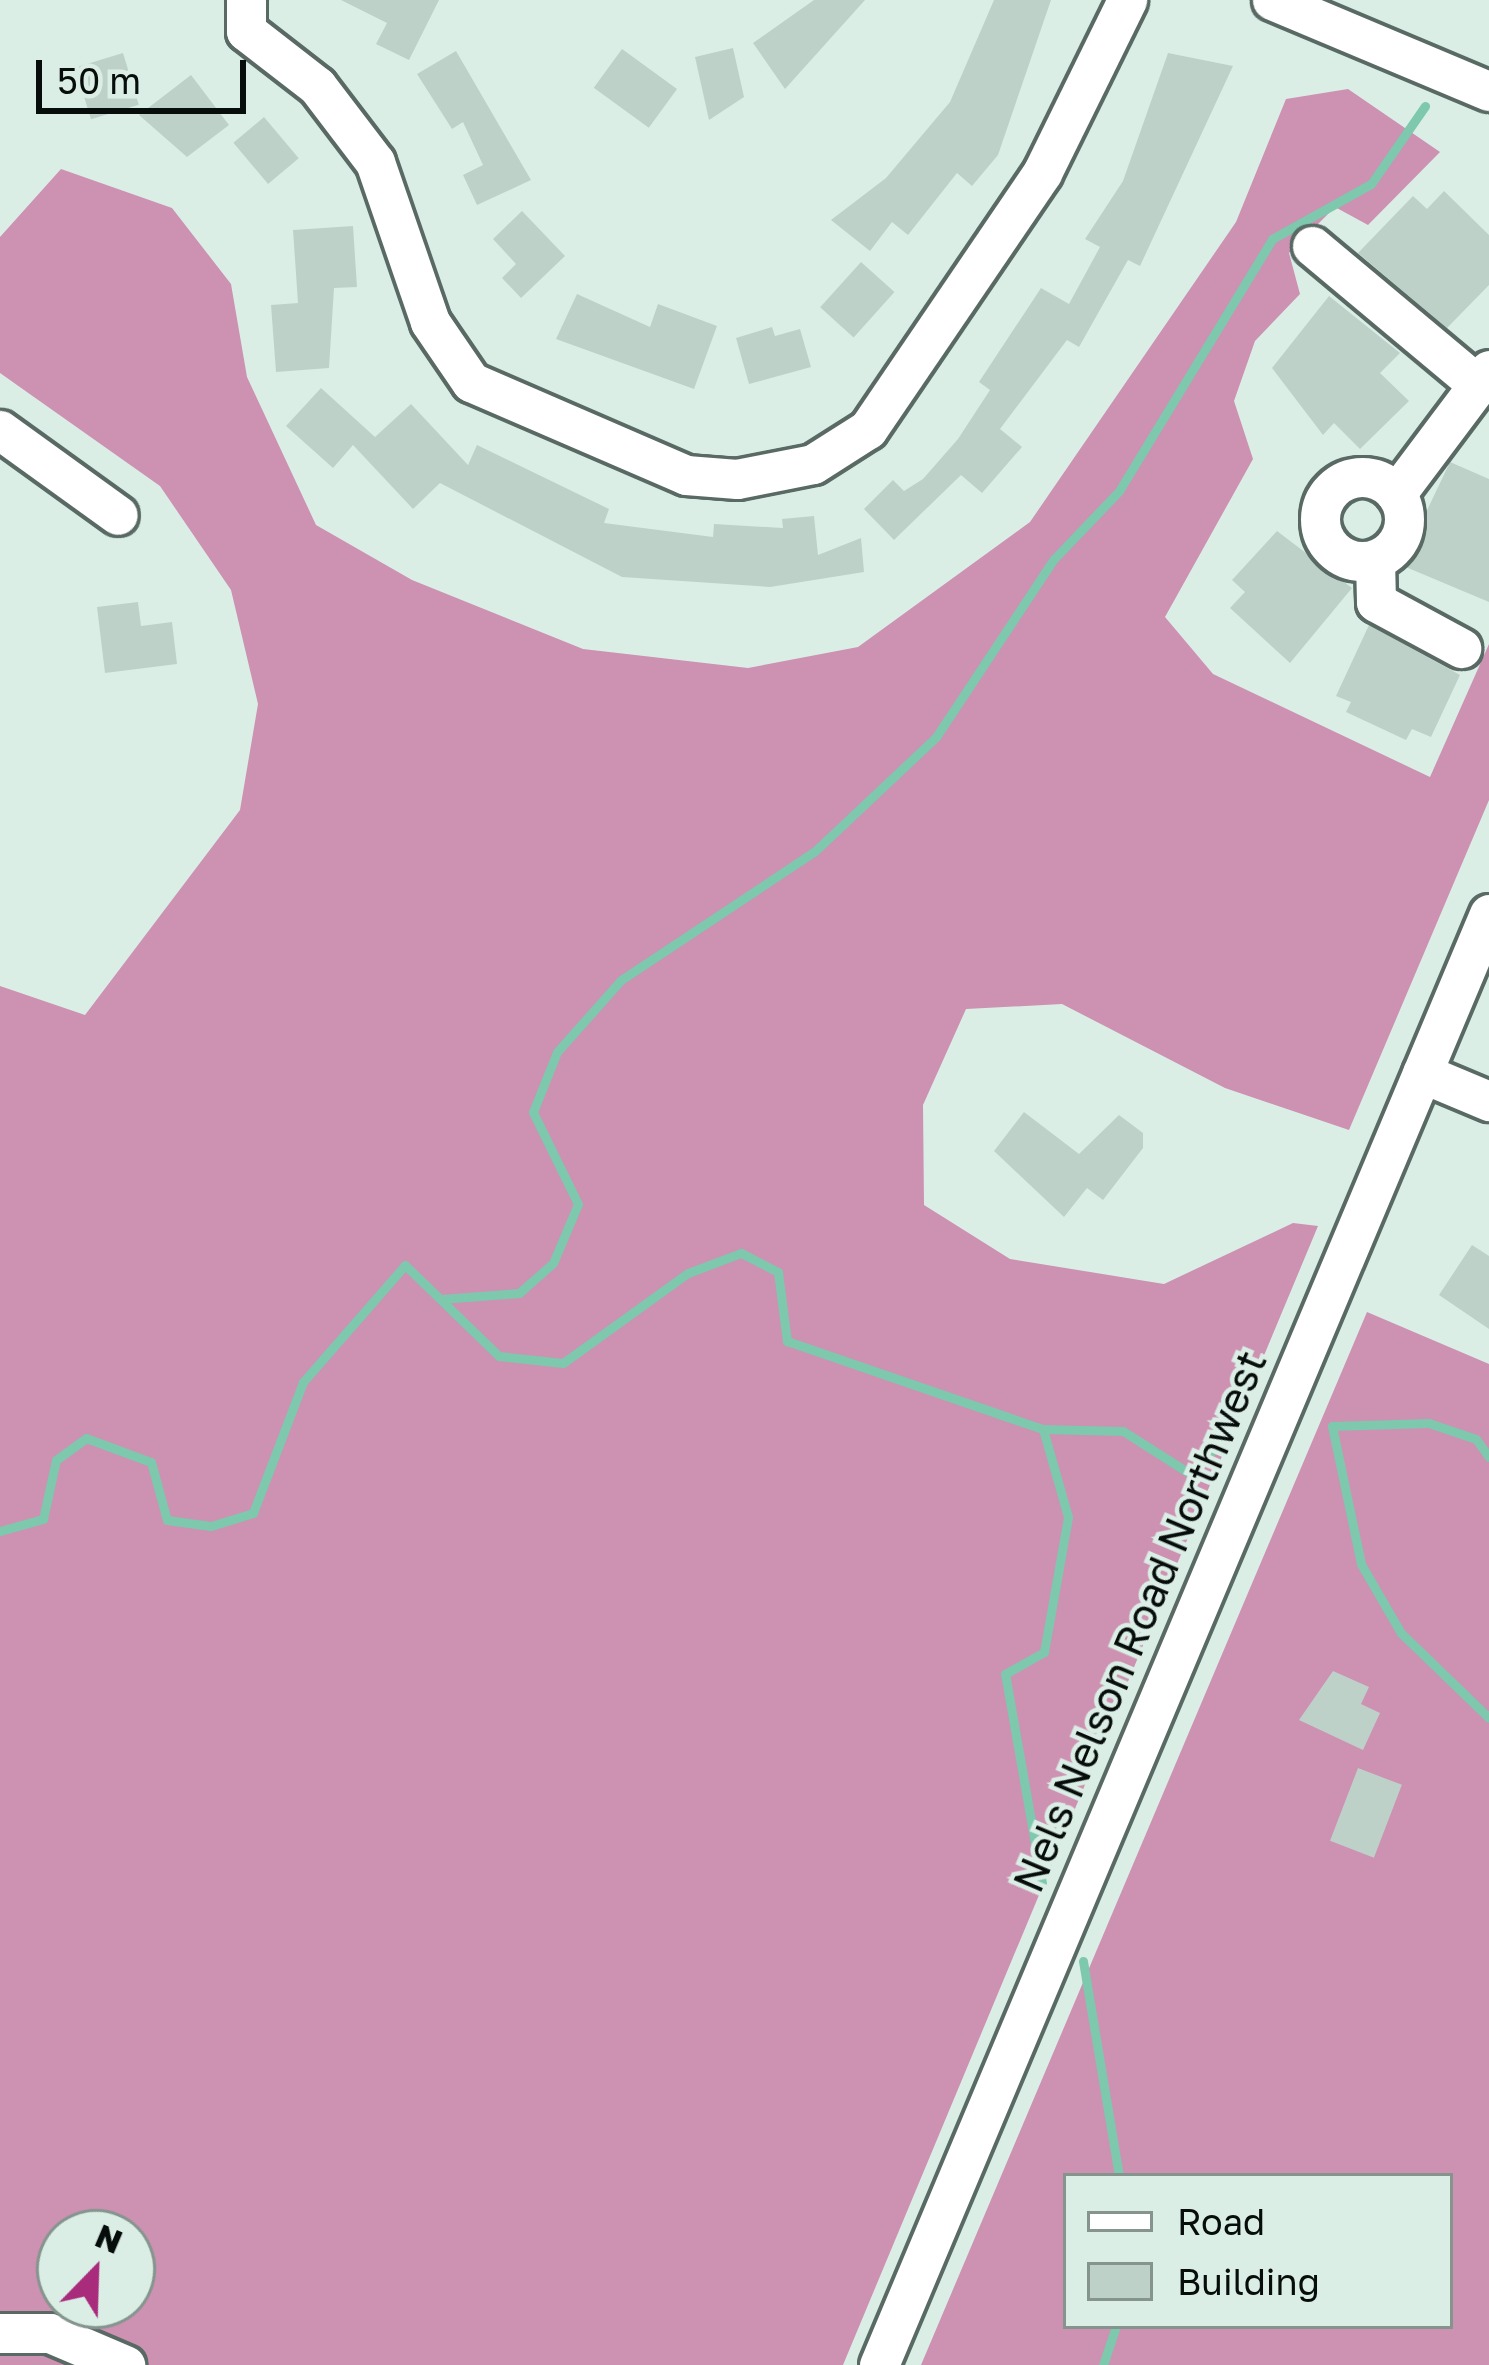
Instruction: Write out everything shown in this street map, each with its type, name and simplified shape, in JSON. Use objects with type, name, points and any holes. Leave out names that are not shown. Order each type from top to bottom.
[{"type":"street","points":[[246,0],[246,31],[317,86],[375,162],[430,322],[471,382],[686,475],[737,479],[813,464],[868,429],[1042,173],[1127,0]]},
{"type":"street","points":[[1272,0],[1489,91]]},
{"type":"street","points":[[1312,246],[1483,377],[1396,494],[1402,532],[1375,560],[1376,602],[1461,648]]},
{"type":"street","points":[[0,430],[118,515]]},
{"type":"street","points":[[1375,560],[1334,551],[1320,513],[1333,488],[1359,477],[1396,494]]},
{"type":"street","name":"Nels Nelson Road Northwest","points":[[879,2365],[1489,914]]},
{"type":"street","points":[[1422,1073],[1489,1101]]},
{"type":"street","points":[[0,2333],[50,2333],[125,2365]]},
{"type":"shaded area","points":[[1348,89],[1440,152],[1368,225],[1335,207],[1289,253],[1300,294],[1255,341],[1234,401],[1253,459],[1165,617],[1213,674],[1430,777],[1489,644],[1489,800],[1349,1130],[1225,1088],[1062,1004],[966,1009],[923,1105],[924,1205],[1010,1259],[1164,1284],[1293,1223],[1318,1226],[843,2365],[0,2365],[0,986],[85,1015],[240,810],[258,704],[231,590],[160,486],[0,373],[0,237],[61,169],[172,208],[231,284],[247,377],[316,525],[412,580],[583,649],[748,668],[858,647],[1030,522],[1236,222],[1286,99]]},
{"type":"shaded area","points":[[1367,1312],[1489,1364],[1489,2365],[921,2365]]},
{"type":"building","points":[[341,0],[439,0],[409,60],[376,44],[387,23]]},
{"type":"building","points":[[814,0],[865,0],[785,89],[753,43]]},
{"type":"building","points":[[994,0],[1051,0],[998,155],[972,186],[957,173],[908,235],[892,222],[870,251],[831,220],[886,178],[950,102]]},
{"type":"building","points":[[733,48],[744,97],[709,120],[695,57]]},
{"type":"building","points":[[622,49],[677,89],[649,128],[594,88]]},
{"type":"building","points":[[456,51],[531,180],[477,205],[463,175],[483,165],[463,122],[452,129],[417,74]]},
{"type":"building","points":[[123,53],[139,105],[91,119],[75,68]]},
{"type":"building","points":[[1168,53],[1233,66],[1140,266],[1128,260],[1079,347],[1067,340],[1000,429],[1022,447],[982,493],[961,475],[894,540],[864,509],[893,480],[904,491],[923,479],[958,439],[990,390],[979,382],[1041,288],[1069,304],[1100,247],[1085,239],[1123,181]]},
{"type":"building","points":[[191,75],[229,125],[187,157],[139,115]]},
{"type":"building","points":[[264,117],[299,158],[268,184],[233,143]]},
{"type":"building","points":[[1444,191],[1489,235],[1489,285],[1447,328],[1358,253],[1413,196],[1427,209]]},
{"type":"building","points":[[522,211],[565,256],[521,298],[502,278],[516,264],[493,239]]},
{"type":"building","points":[[353,226],[357,287],[334,288],[329,368],[276,372],[271,305],[298,303],[293,230]]},
{"type":"building","points":[[861,262],[894,292],[854,337],[820,307]]},
{"type":"building","points":[[577,294],[650,327],[658,304],[717,326],[694,389],[556,339]]},
{"type":"building","points":[[1329,296],[1400,353],[1380,373],[1409,401],[1360,449],[1334,423],[1323,435],[1272,368]]},
{"type":"building","points":[[772,327],[775,336],[800,329],[811,367],[749,384],[736,338]]},
{"type":"building","points":[[321,388],[375,437],[411,404],[468,465],[477,445],[609,509],[604,523],[713,537],[714,524],[783,528],[782,519],[814,516],[818,555],[861,538],[864,572],[770,587],[622,577],[440,483],[413,509],[353,445],[333,468],[286,426]]},
{"type":"building","points":[[1450,462],[1489,479],[1489,602],[1401,565]]},
{"type":"building","points":[[1277,531],[1352,588],[1290,663],[1230,608],[1245,592],[1232,580]]},
{"type":"building","points":[[138,602],[141,626],[172,622],[177,664],[105,673],[97,607]]},
{"type":"building","points":[[1369,625],[1460,675],[1431,737],[1412,729],[1406,740],[1346,712],[1351,702],[1336,696]]},
{"type":"building","points":[[1024,1112],[1079,1154],[1119,1115],[1143,1133],[1143,1148],[1103,1200],[1087,1188],[1064,1217],[994,1151]]},
{"type":"building","points":[[1472,1245],[1489,1256],[1489,1329],[1439,1295]]},
{"type":"building","points":[[1333,1671],[1369,1687],[1361,1704],[1380,1713],[1363,1750],[1299,1720]]},
{"type":"building","points":[[1358,1768],[1402,1785],[1374,1858],[1330,1841]]},
{"type":"waterway","points":[[441,1299],[519,1293],[553,1263],[578,1204],[533,1112],[557,1052],[621,980],[814,852],[936,737],[1054,559],[1119,491],[1272,239],[1371,184],[1425,106]]},
{"type":"waterway","points":[[0,1531],[43,1519],[56,1460],[86,1438],[151,1462],[167,1520],[211,1526],[253,1513],[303,1382],[405,1265],[499,1356],[563,1363],[688,1273],[741,1253],[778,1272],[787,1341],[1043,1429],[1123,1431],[1189,1473],[1216,1447]]},
{"type":"waterway","points":[[1489,1457],[1476,1439],[1429,1423],[1332,1426],[1361,1564],[1401,1633],[1489,1718]]},
{"type":"waterway","points":[[1042,1883],[1005,1674],[1044,1652],[1068,1517],[1043,1429]]},
{"type":"waterway","points":[[1083,1961],[1118,2173]]},
{"type":"waterway","points":[[1103,2365],[1115,2329]]}]
